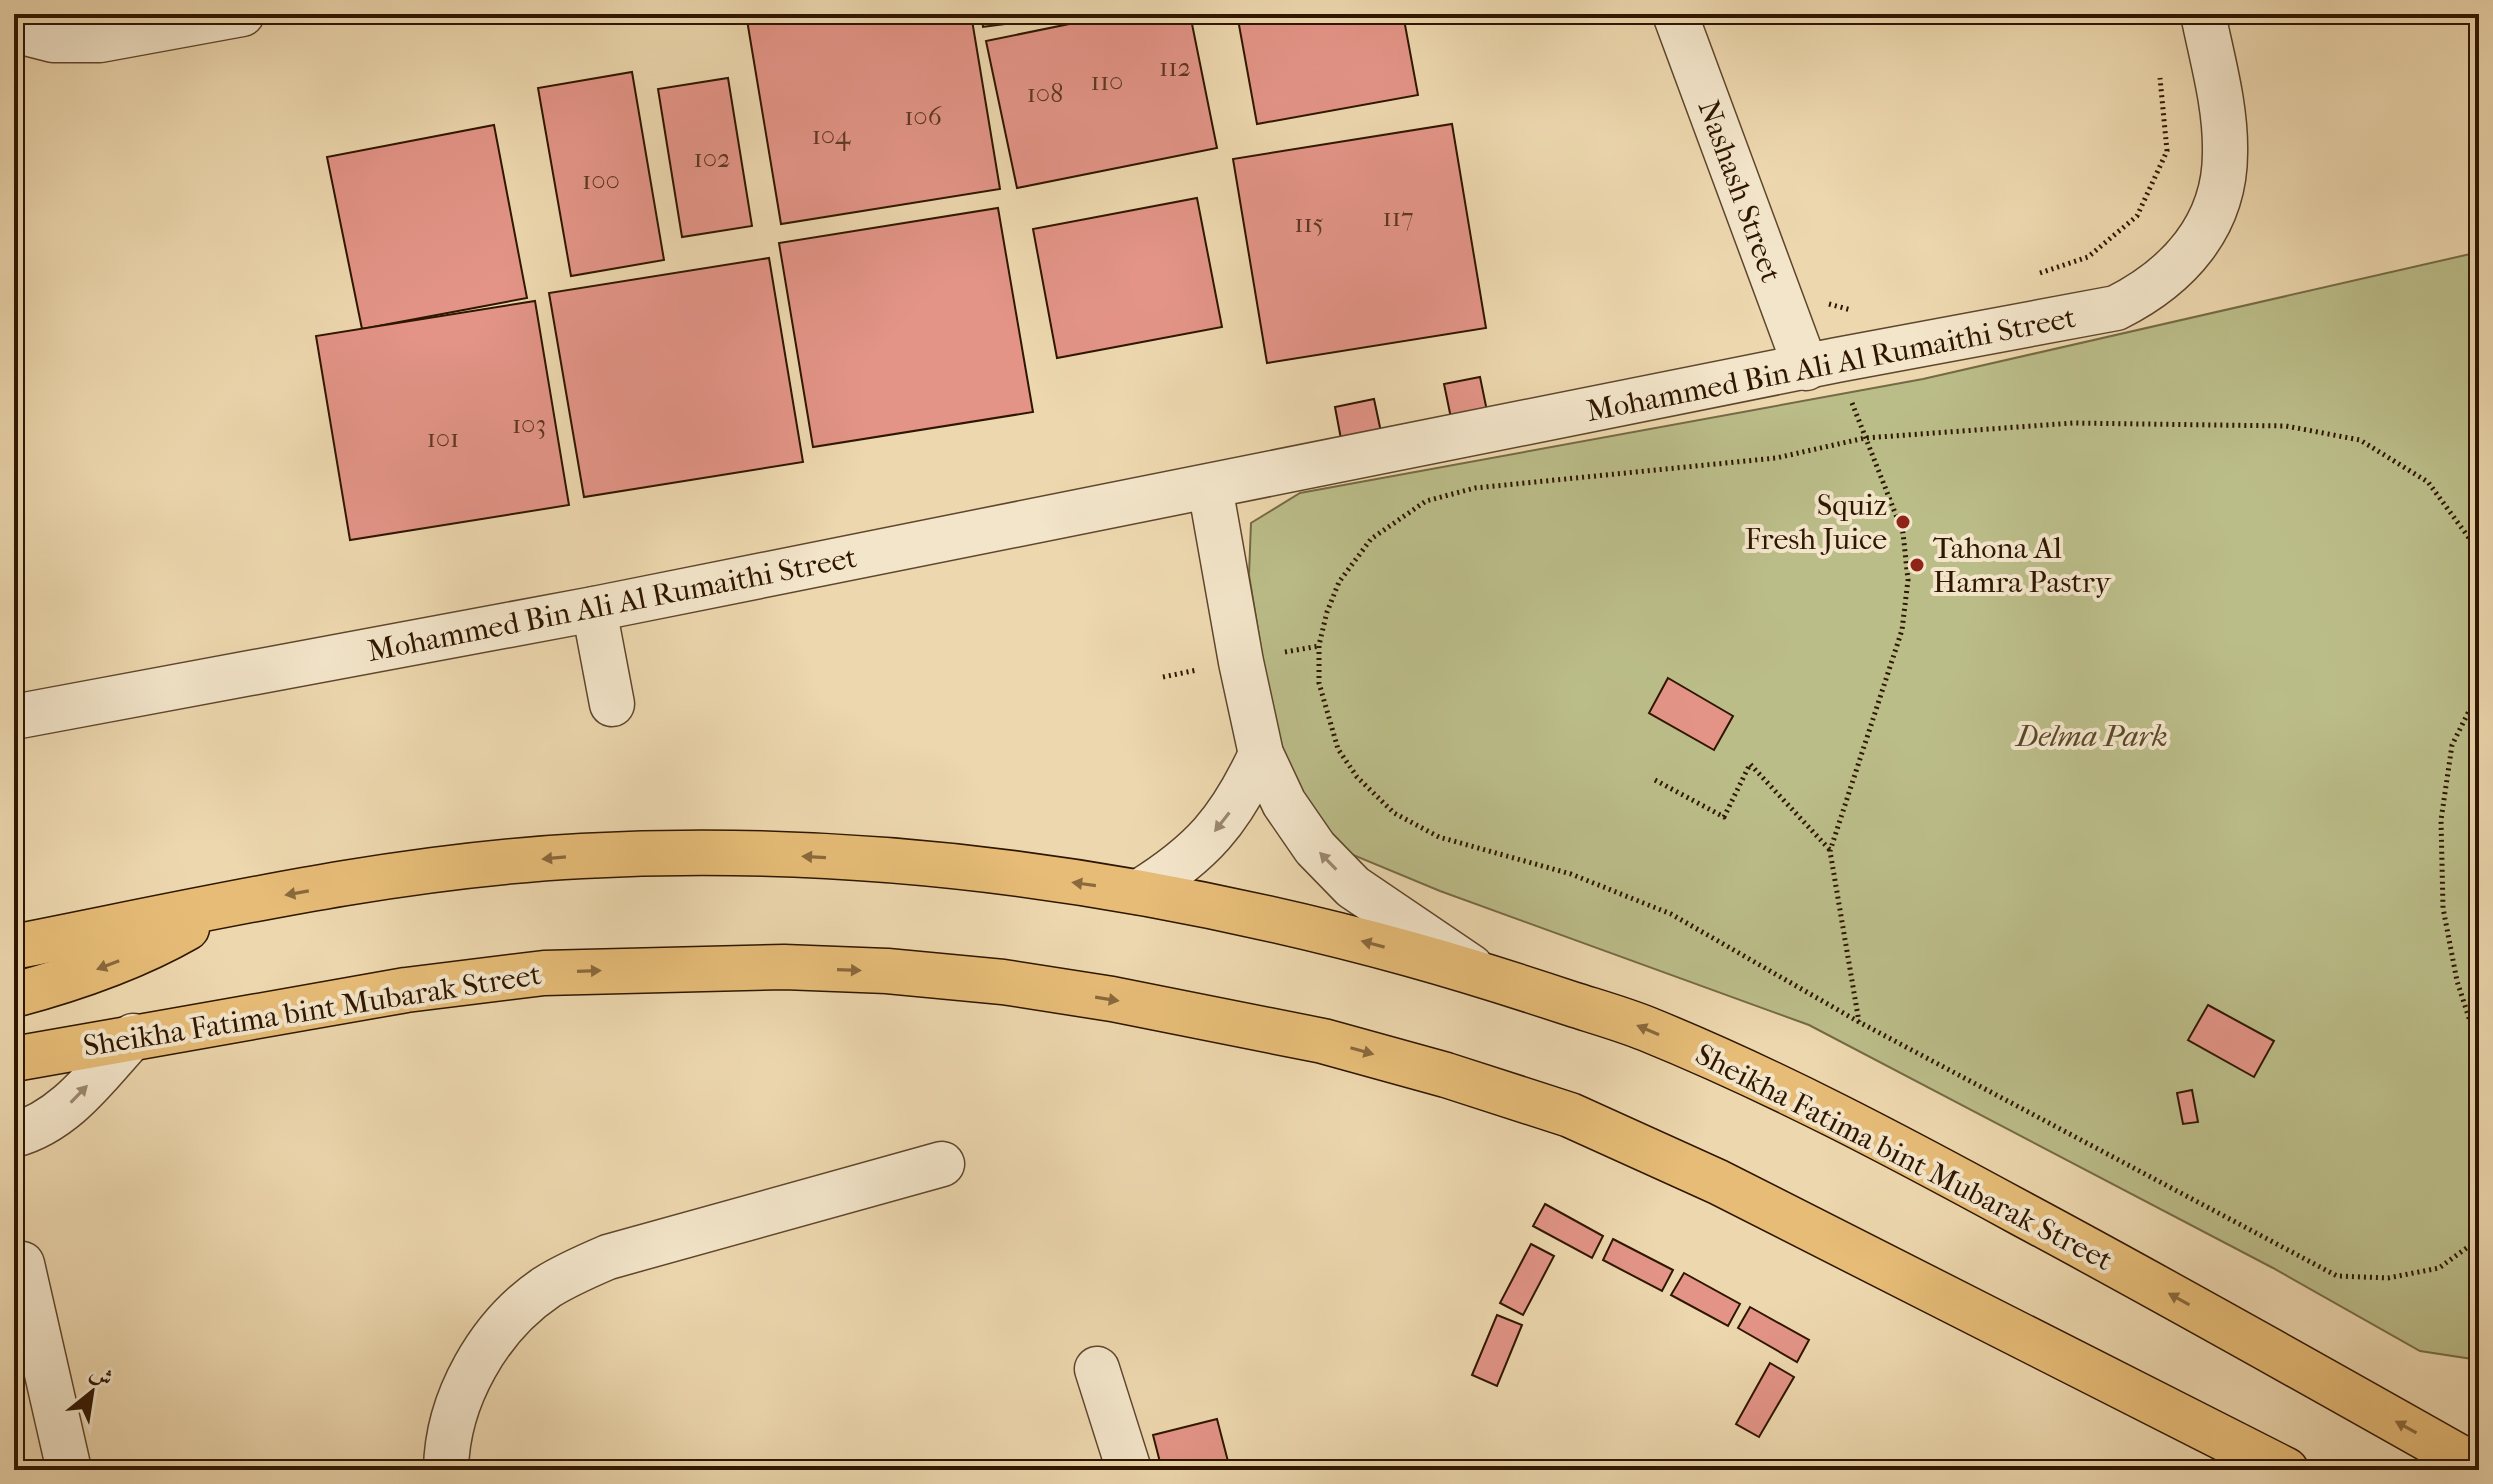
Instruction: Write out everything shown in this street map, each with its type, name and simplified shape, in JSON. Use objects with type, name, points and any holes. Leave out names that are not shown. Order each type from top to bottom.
[{"type":"main road","name":"Sheikha Fatima bint Mubarak Street","points":[[14,947],[425,870],[581,856],[721,853],[892,861],[1015,874],[1139,892],[1349,937],[1481,973],[1643,1027],[1810,1103],[2136,1275],[2477,1465]]},
{"type":"main road","points":[[14,995],[118,962],[227,905]]},
{"type":"main road","name":"Sheikha Fatima bint Mubarak Street","points":[[14,1059],[406,990],[544,973],[784,967],[887,971],[1003,982],[1112,999],[1323,1041],[1446,1075],[1570,1115],[1718,1182],[2286,1470]]},
{"type":"main road","points":[[2154,1403],[2226,1470]]},
{"type":"street","points":[[14,30],[53,40],[100,40],[242,14]]},
{"type":"street","name":"Nashash Street","points":[[1675,14],[1821,364]]},
{"type":"street","name":"Mohammed Bin Ali Al Rumaithi Street","points":[[14,717],[594,609],[2116,308],[2146,293],[2172,273],[2195,247],[2211,218],[2222,187],[2223,121],[2203,14]]},
{"type":"street","points":[[1210,487],[1261,754],[1284,803],[1315,848],[1353,887],[1481,973]]},
{"type":"street","points":[[594,609],[612,704]]},
{"type":"street","points":[[1139,892],[1171,872],[1216,830],[1245,788],[1261,754]]},
{"type":"street","points":[[14,1135],[38,1126],[66,1107],[133,1036]]},
{"type":"street","points":[[446,1470],[451,1429],[476,1365],[503,1328],[546,1288],[608,1257],[942,1164]]},
{"type":"street","points":[[22,1264],[69,1470]]},
{"type":"street","points":[[1097,1369],[1129,1470]]},
{"type":"path","points":[[2035,275],[2088,257],[2137,216],[2167,151],[2160,78]]},
{"type":"path","points":[[1819,301],[1857,311]]},
{"type":"path","points":[[1821,364],[1865,438],[1903,533],[1908,580],[1902,630],[1830,851],[1859,1022]]},
{"type":"path","points":[[2479,578],[2472,542],[2428,482],[2360,440],[2286,426],[2073,423],[1865,438],[1776,458],[1475,488],[1426,501],[1371,539],[1339,582],[1319,645],[1319,683],[1338,749],[1357,777],[1394,813],[1439,837],[1571,874],[1671,914],[1859,1022],[2337,1276],[2388,1278],[2439,1268],[2479,1239]]},
{"type":"path","points":[[2479,691],[2452,745],[2441,820],[2443,908],[2457,981],[2479,1049]]},
{"type":"path","points":[[1655,780],[1724,817],[1750,764],[1830,851]]},
{"type":"green space","name":"Delma Park","points":[[2479,252],[2479,1360],[2420,1351],[2273,1268],[1809,1025],[1440,891],[1353,855],[1307,819],[1281,771],[1249,575],[1251,523],[1300,493],[1923,379]]},
{"type":"building","points":[[783,14],[971,14],[1000,189],[781,224],[747,20]]},
{"type":"building","points":[[981,14],[1005,14],[1006,24],[983,27]]},
{"type":"building","points":[[1118,14],[1190,14],[1217,148],[1017,188],[986,41]]},
{"type":"building","points":[[1237,14],[1403,14],[1418,95],[1257,124]]},
{"type":"building","points":[[632,72],[664,260],[571,276],[538,88]]},
{"type":"building","points":[[728,78],[752,226],[682,237],[658,89]]},
{"type":"building","points":[[1452,124],[1486,328],[1267,363],[1233,159]]},
{"type":"building","points":[[494,125],[527,298],[362,329],[327,157]]},
{"type":"building","points":[[1197,198],[1222,327],[1057,358],[1033,229]]},
{"type":"building","points":[[998,208],[1033,412],[813,447],[779,243]]},
{"type":"building","points":[[769,258],[803,462],[584,497],[549,293]]},
{"type":"building","points":[[535,301],[569,505],[350,540],[316,336]]},
{"type":"building","points":[[1480,377],[1487,411],[1451,418],[1444,384]]},
{"type":"building","points":[[1374,399],[1381,432],[1341,439],[1335,407]]},
{"type":"building","points":[[1668,678],[1733,716],[1714,750],[1649,713]]},
{"type":"building","points":[[2208,1005],[2274,1041],[2254,1077],[2188,1040]]},
{"type":"building","points":[[2192,1090],[2198,1122],[2183,1124],[2177,1093]]},
{"type":"building","points":[[1545,1204],[1603,1236],[1592,1258],[1533,1226]]},
{"type":"building","points":[[1613,1239],[1673,1270],[1662,1291],[1603,1260]]},
{"type":"building","points":[[1531,1244],[1554,1256],[1523,1315],[1500,1303]]},
{"type":"building","points":[[1684,1273],[1740,1304],[1728,1326],[1671,1295]]},
{"type":"building","points":[[1750,1307],[1809,1340],[1797,1362],[1738,1328]]},
{"type":"building","points":[[1497,1315],[1522,1325],[1497,1386],[1472,1375]]},
{"type":"building","points":[[1770,1363],[1794,1377],[1759,1437],[1736,1424]]},
{"type":"building","points":[[1217,1419],[1230,1469],[1162,1470],[1153,1435]]},
{"type":"place","name":"Squiz Fresh Juice","points":[[1903,522]]},
{"type":"place","name":"Tahona Al Hamra Pastry","points":[[1917,565]]}]
